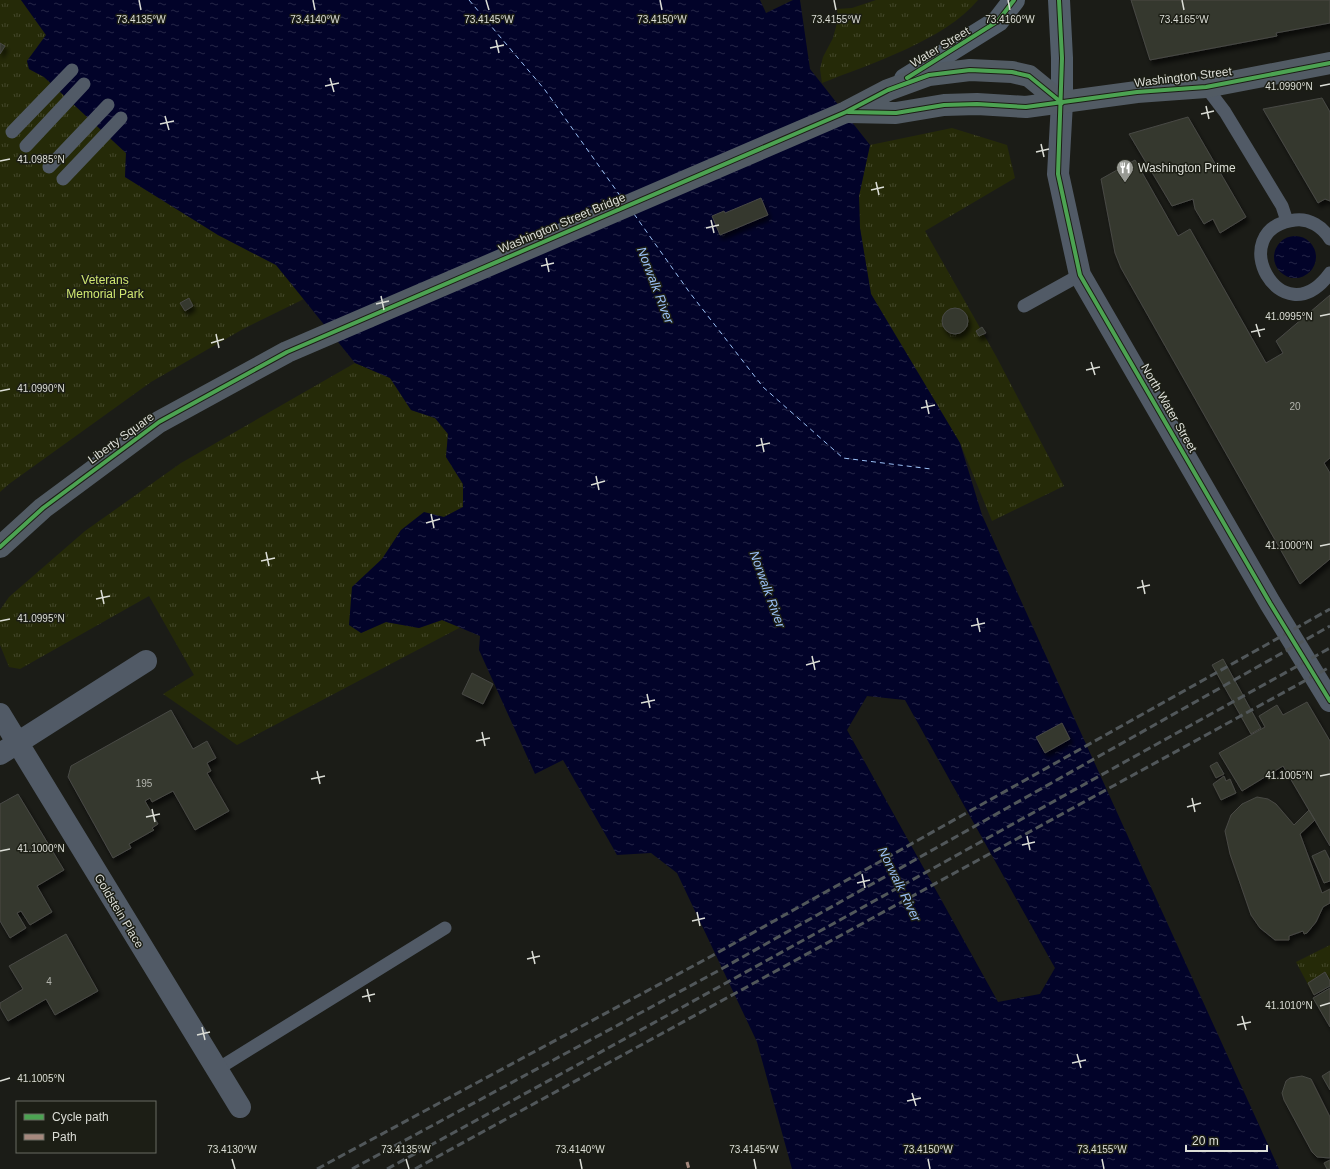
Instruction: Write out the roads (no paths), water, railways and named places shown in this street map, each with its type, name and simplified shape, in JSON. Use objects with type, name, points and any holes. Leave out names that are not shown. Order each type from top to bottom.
[{"type":"main road","name":"Water Street","points":[[888,90],[993,25],[998,21],[1014,0]]},
{"type":"main road","points":[[1059,0],[1062,58],[1062,103]]},
{"type":"main road","name":"Washington Street","points":[[846,112],[896,113],[944,105],[977,104],[1026,107],[1137,92],[1206,87],[1330,63]]},
{"type":"main road","points":[[846,112],[888,90],[929,75],[953,71],[993,70],[1029,76],[1062,103]]},
{"type":"main road","name":"Washington Street Bridge","points":[[287,352],[846,112]]},
{"type":"main road","name":"Liberty Square","points":[[0,547],[43,508],[159,422],[287,352]]},
{"type":"street","name":"North Water Street","points":[[1062,103],[1058,174],[1080,275],[1266,596],[1330,701]]},
{"type":"street","points":[[0,754],[146,661]]},
{"type":"street","name":"Goldstein Place","points":[[0,714],[240,1107]]},
{"type":"lane","points":[[12,132],[72,70]]},
{"type":"lane","points":[[26,146],[84,84]]},
{"type":"lane","points":[[1206,87],[1225,112],[1270,185],[1282,206],[1287,221]]},
{"type":"lane","points":[[49,167],[108,105]]},
{"type":"lane","points":[[62,179],[121,118]]},
{"type":"lane","points":[[1330,240],[1322,228],[1311,222],[1299,220],[1287,221],[1276,226],[1267,235],[1262,246],[1260,258],[1262,269],[1268,280],[1277,288],[1288,293],[1301,294],[1312,290],[1323,284],[1330,274]]},
{"type":"lane","points":[[1024,306],[1080,275]]},
{"type":"lane","points":[[216,1070],[445,928]]},
{"type":"water","name":"Norwalk River","points":[[21,0],[760,0],[766,13],[793,0],[800,0],[810,69],[870,145],[859,196],[860,228],[871,294],[960,443],[982,515],[1279,1169],[792,1169],[757,1042],[677,873],[651,853],[617,855],[563,760],[535,774],[479,650],[480,636],[442,620],[419,628],[386,622],[361,633],[349,625],[352,587],[382,559],[401,530],[424,512],[444,517],[463,507],[463,484],[446,457],[448,434],[435,418],[411,410],[390,378],[355,363],[276,265],[218,235],[125,177],[126,153],[44,77],[29,69],[27,61],[46,35]]},
{"type":"water","points":[[1291,236],[1299,236],[1307,239],[1313,245],[1316,257],[1313,269],[1307,275],[1299,278],[1291,278],[1283,275],[1277,269],[1274,261],[1274,253],[1277,245],[1283,239]]},
{"type":"railway","points":[[317,1169],[708,958],[1330,609]]},
{"type":"railway","points":[[352,1169],[716,972],[1330,626]]},
{"type":"railway","points":[[387,1169],[1330,648]]},
{"type":"railway","points":[[415,1169],[1330,667]]},
{"type":"place","name":"Washington Prime","points":[[1125,183]]},
{"type":"park label","name":"Veterans Memorial Park","points":[[105,287]]}]
